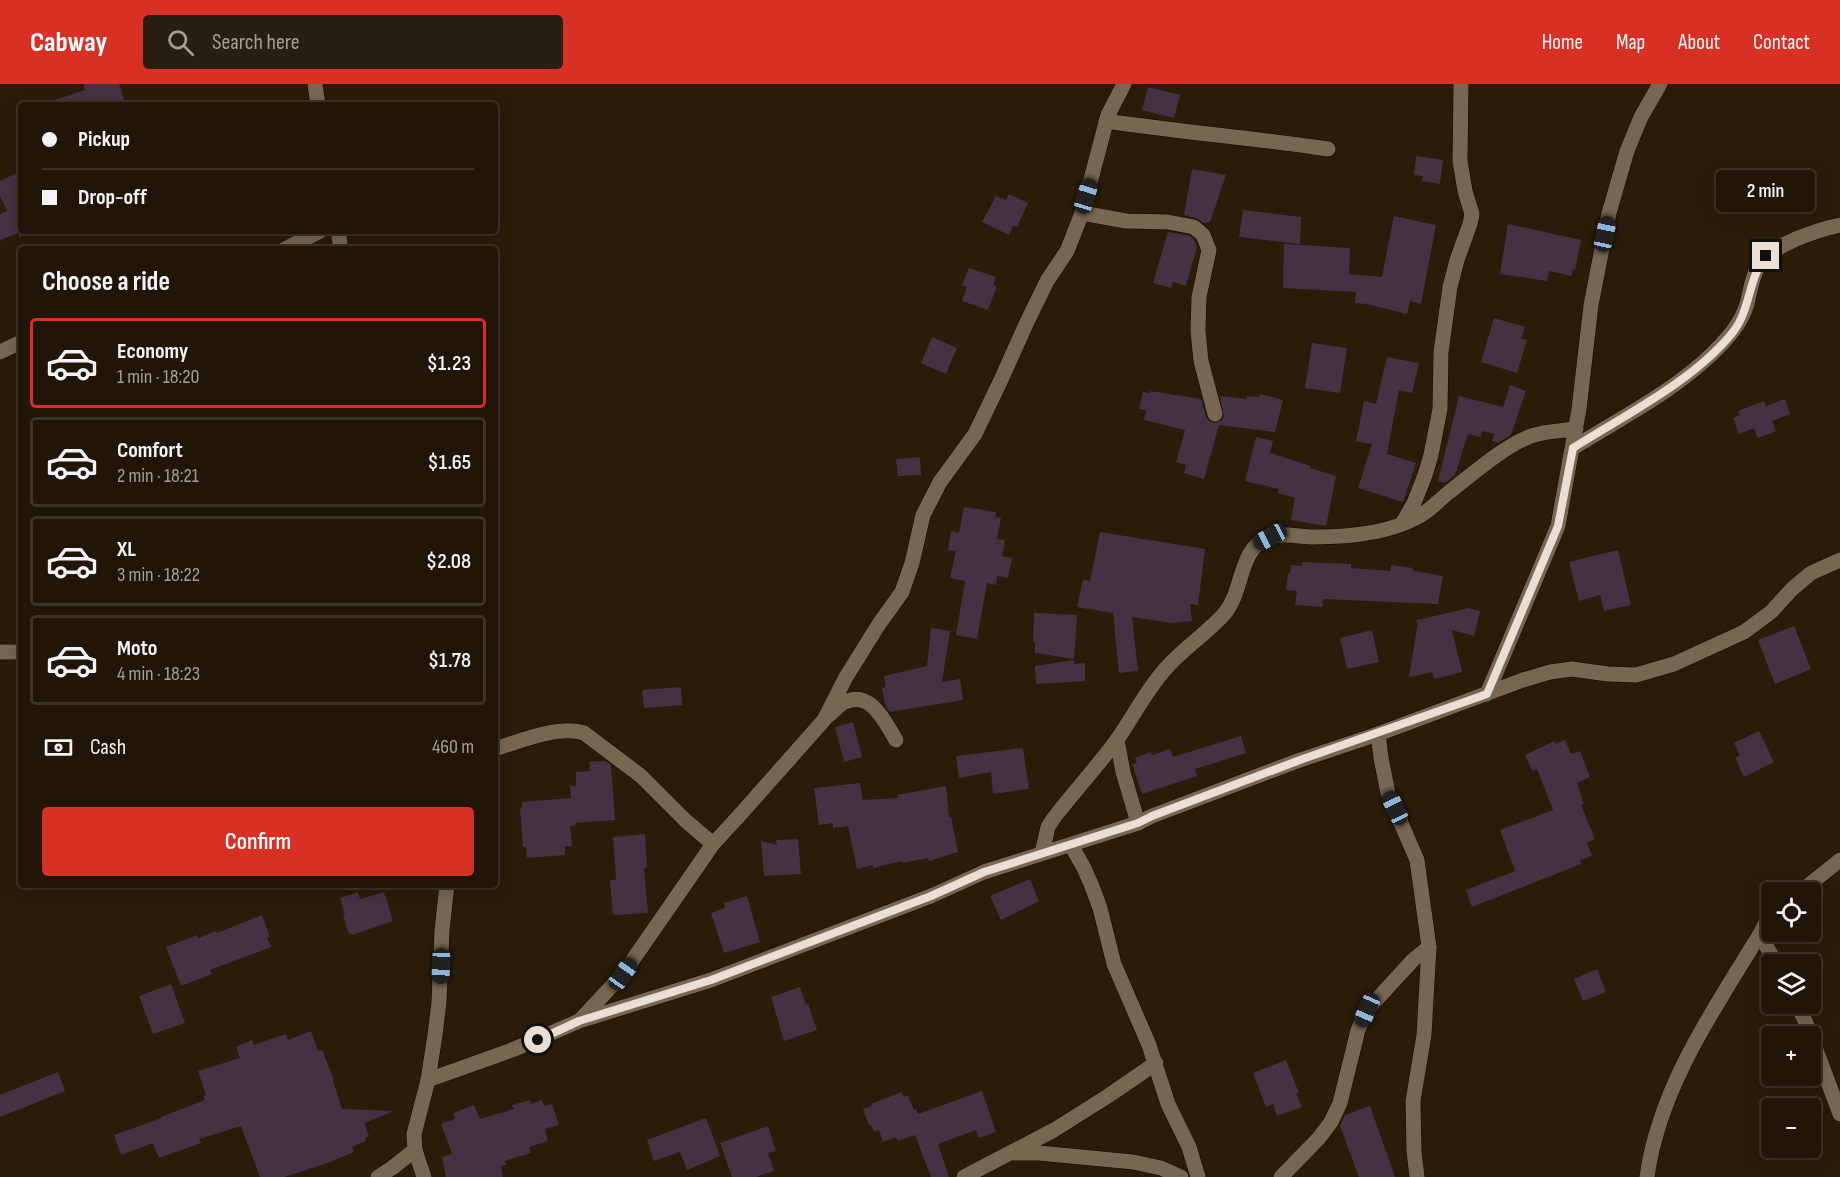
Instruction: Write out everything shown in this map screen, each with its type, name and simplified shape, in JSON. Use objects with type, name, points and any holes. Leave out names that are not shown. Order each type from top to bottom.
[{"type":"street","points":[[315,84],[318,102]]},
{"type":"street","points":[[824,720],[852,668],[902,592],[912,563],[923,515],[940,482],[975,434],[1047,281],[1067,251],[1082,213],[1106,121],[1124,84]]},
{"type":"street","points":[[1402,524],[1418,494],[1431,455],[1440,409],[1442,352],[1448,297],[1456,260],[1472,214],[1460,161],[1461,84]]},
{"type":"street","points":[[1487,694],[1558,526],[1576,429],[1586,362],[1591,305],[1609,213],[1641,117],[1660,84]]},
{"type":"street","points":[[1106,121],[1157,129],[1257,138],[1328,149]]},
{"type":"street","points":[[1082,213],[1126,221],[1168,222],[1194,227],[1203,235],[1209,250],[1199,297],[1198,331],[1201,361],[1215,414]]},
{"type":"street","points":[[1573,448],[1663,393],[1712,354],[1734,331],[1743,315],[1758,266],[1766,256],[1786,244],[1840,225]]},
{"type":"street","points":[[291,246],[314,234]]},
{"type":"street","points":[[0,352],[18,343]]},
{"type":"street","points":[[1042,853],[1048,827],[1053,819],[1117,740],[1162,673],[1182,651],[1225,613],[1235,598],[1248,556],[1257,544],[1270,537],[1359,534],[1402,524],[1424,514],[1468,477],[1512,446],[1538,434],[1576,429]]},
{"type":"street","points":[[428,1080],[512,1050],[579,1021],[711,980],[920,900],[984,872],[1138,823],[1290,764],[1523,680],[1550,672],[1572,669],[1608,675],[1636,675],[1674,664],[1744,632],[1771,612],[1792,589],[1811,573],[1840,560]]},
{"type":"street","points":[[0,652],[18,652]]},
{"type":"street","points":[[579,1021],[623,974],[713,844],[824,720],[843,703],[854,699],[870,703],[896,740]]},
{"type":"street","points":[[498,748],[557,732],[573,730],[584,733],[641,776],[686,821],[713,844]]},
{"type":"street","points":[[1378,734],[1388,793],[1417,860],[1429,947],[1424,1035],[1413,1101],[1417,1177]]},
{"type":"street","points":[[1117,740],[1123,772],[1138,823]]},
{"type":"street","points":[[1071,845],[1091,884],[1100,908],[1114,964],[1156,1063],[1168,1104],[1189,1148],[1198,1177]]},
{"type":"street","points":[[1812,882],[1840,860]]},
{"type":"street","points":[[424,1177],[415,1150],[414,1134],[428,1080],[439,1002],[442,930],[447,888]]},
{"type":"street","points":[[1760,934],[1771,954]]},
{"type":"street","points":[[1647,1177],[1657,1128],[1668,1098],[1714,1010],[1760,934]]},
{"type":"street","points":[[1281,1177],[1331,1122],[1340,1103],[1358,1030],[1367,1010],[1413,960],[1429,947]]},
{"type":"street","points":[[1802,1014],[1840,1114]]},
{"type":"street","points":[[964,1177],[1059,1127],[1156,1063]]},
{"type":"street","points":[[378,1177],[415,1150]]},
{"type":"street","points":[[1008,1154],[1039,1153],[1133,1162],[1161,1168],[1181,1177]]},
{"type":"building","points":[[83,84],[119,84],[125,102],[52,102],[85,90]]},
{"type":"building","points":[[1148,87],[1180,95],[1174,118],[1142,110]]},
{"type":"building","points":[[1416,156],[1443,160],[1440,184],[1422,181],[1423,176],[1414,175]]},
{"type":"building","points":[[1192,169],[1226,175],[1210,222],[1204,223],[1184,215]]},
{"type":"building","points":[[18,172],[18,233],[0,240],[0,214],[7,211],[0,196],[0,181]]},
{"type":"building","points":[[1784,188],[1792,205],[1776,212],[1768,196]]},
{"type":"building","points":[[1009,194],[1028,203],[1017,227],[1013,225],[1009,235],[982,222],[996,196],[1006,200]]},
{"type":"building","points":[[1243,210],[1301,217],[1300,244],[1239,237]]},
{"type":"building","points":[[1394,216],[1436,225],[1421,304],[1410,301],[1407,314],[1355,303],[1356,292],[1283,288],[1284,244],[1350,248],[1349,274],[1382,277]]},
{"type":"building","points":[[1508,224],[1581,240],[1575,270],[1573,269],[1571,276],[1549,271],[1547,281],[1500,274]]},
{"type":"building","points":[[1168,232],[1190,236],[1197,247],[1186,286],[1173,282],[1171,288],[1153,283]]},
{"type":"building","points":[[969,268],[996,277],[993,285],[997,286],[988,310],[962,301],[967,287],[962,285]]},
{"type":"building","points":[[1494,318],[1525,327],[1521,339],[1527,340],[1517,373],[1481,362]]},
{"type":"building","points":[[932,337],[957,348],[946,374],[921,363]]},
{"type":"building","points":[[1312,343],[1347,348],[1340,393],[1305,388]]},
{"type":"building","points":[[1387,357],[1419,363],[1412,393],[1399,390],[1387,454],[1416,463],[1403,502],[1358,488],[1372,444],[1356,441],[1364,401],[1376,404]]},
{"type":"building","points":[[1510,385],[1526,391],[1511,435],[1498,443],[1492,441],[1494,434],[1482,431],[1481,437],[1468,434],[1455,475],[1445,483],[1438,481],[1459,396],[1503,407]]},
{"type":"building","points":[[1150,391],[1201,399],[1206,417],[1213,423],[1221,421],[1224,416],[1220,396],[1247,399],[1247,396],[1259,397],[1260,394],[1283,400],[1275,432],[1219,425],[1204,479],[1184,473],[1186,465],[1176,462],[1185,430],[1144,420],[1146,410],[1139,409],[1143,392],[1150,393]]},
{"type":"building","points":[[1785,399],[1790,414],[1772,421],[1776,431],[1758,438],[1754,428],[1739,434],[1733,418],[1740,415],[1738,411],[1764,401],[1766,406]]},
{"type":"building","points":[[1256,437],[1273,441],[1270,453],[1336,476],[1326,526],[1291,520],[1295,498],[1278,493],[1279,489],[1245,481]]},
{"type":"building","points":[[920,457],[921,475],[898,476],[896,459]]},
{"type":"building","points":[[964,507],[996,512],[995,517],[1001,518],[997,539],[1005,540],[1002,556],[1012,558],[1008,578],[997,576],[996,585],[987,583],[977,639],[956,635],[965,581],[950,578],[956,551],[948,550],[951,531],[959,533]]},
{"type":"building","points":[[1100,532],[1205,549],[1198,605],[1190,604],[1192,621],[1173,623],[1132,617],[1138,671],[1119,673],[1113,613],[1077,607],[1083,580],[1090,581]]},
{"type":"building","points":[[1618,550],[1631,605],[1604,611],[1600,595],[1579,601],[1569,562]]},
{"type":"building","points":[[1302,562],[1351,564],[1351,568],[1390,571],[1391,565],[1443,576],[1438,604],[1323,599],[1322,607],[1295,605],[1297,591],[1286,590],[1288,573],[1290,573],[1291,565],[1302,566]]},
{"type":"building","points":[[1469,608],[1480,611],[1474,636],[1452,630],[1462,672],[1434,679],[1432,672],[1409,677],[1418,622],[1414,621]]},
{"type":"building","points":[[1034,613],[1077,615],[1074,659],[1035,653]]},
{"type":"building","points":[[1794,626],[1811,669],[1775,684],[1758,640]]},
{"type":"building","points":[[931,628],[950,631],[942,682],[960,679],[963,700],[890,712],[885,705],[882,688],[886,687],[884,676],[927,666]]},
{"type":"building","points":[[1372,630],[1379,662],[1347,669],[1340,638]]},
{"type":"building","points":[[1074,660],[1074,664],[1085,663],[1085,681],[1036,684],[1035,666]]},
{"type":"building","points":[[681,687],[682,705],[644,708],[642,690]]},
{"type":"building","points":[[853,722],[862,757],[844,762],[835,727]]},
{"type":"building","points":[[1759,731],[1774,762],[1744,777],[1735,758],[1740,755],[1734,743]]},
{"type":"building","points":[[1241,736],[1246,753],[1195,769],[1197,776],[1142,794],[1132,764],[1137,763],[1135,758],[1151,752],[1152,755],[1170,749],[1173,757]]},
{"type":"building","points":[[1565,740],[1571,754],[1580,751],[1590,777],[1577,783],[1584,804],[1581,805],[1595,839],[1587,843],[1592,856],[1580,860],[1581,864],[1472,907],[1466,890],[1515,871],[1500,830],[1553,810],[1537,769],[1532,771],[1525,755],[1554,741],[1555,744]]},
{"type":"building","points":[[1023,748],[1029,789],[993,794],[991,772],[959,778],[956,756]]},
{"type":"building","points":[[605,761],[611,765],[615,820],[575,823],[575,826],[570,826],[572,846],[565,846],[565,855],[527,858],[526,847],[523,847],[520,808],[522,808],[522,802],[571,798],[570,786],[576,786],[576,772],[590,771],[589,762]]},
{"type":"building","points":[[860,783],[863,800],[898,798],[897,795],[946,786],[949,817],[951,817],[958,852],[929,861],[928,858],[857,869],[848,826],[833,828],[833,823],[819,825],[814,788]]},
{"type":"building","points":[[645,834],[647,867],[644,868],[648,913],[613,915],[610,880],[616,880],[613,837]]},
{"type":"building","points":[[798,839],[801,874],[764,876],[761,841],[777,845],[776,840]]},
{"type":"building","points":[[1030,879],[1039,901],[1001,920],[990,896]]},
{"type":"building","points":[[358,892],[360,899],[384,892],[393,921],[352,935],[349,934],[340,898]]},
{"type":"building","points":[[747,896],[760,942],[724,953],[711,913],[725,908],[724,903]]},
{"type":"building","points":[[262,915],[271,947],[210,970],[212,974],[181,986],[166,947],[197,935],[198,938],[216,931],[217,933]]},
{"type":"building","points":[[1597,969],[1606,992],[1583,1001],[1574,979]]},
{"type":"building","points":[[171,984],[185,1023],[153,1034],[139,996]]},
{"type":"building","points":[[800,987],[817,1030],[784,1041],[771,997]]},
{"type":"building","points":[[311,1031],[318,1051],[322,1050],[334,1080],[342,1109],[394,1111],[364,1123],[369,1136],[365,1138],[366,1141],[352,1147],[354,1152],[284,1177],[260,1177],[241,1126],[199,1139],[201,1143],[159,1158],[153,1143],[121,1155],[114,1135],[205,1100],[203,1096],[206,1095],[198,1071],[240,1058],[236,1047],[252,1040],[254,1045],[286,1034],[288,1040]]},
{"type":"building","points":[[1286,1060],[1302,1107],[1277,1116],[1273,1104],[1266,1107],[1253,1073]]},
{"type":"building","points":[[58,1072],[65,1091],[0,1117],[0,1095]]},
{"type":"building","points":[[982,1091],[996,1132],[979,1138],[976,1130],[938,1144],[949,1177],[931,1177],[915,1135],[898,1141],[896,1137],[883,1142],[879,1130],[874,1132],[869,1125],[863,1109],[901,1092],[904,1097],[908,1095],[918,1114]]},
{"type":"building","points":[[530,1100],[531,1104],[542,1100],[544,1106],[552,1104],[559,1125],[545,1129],[548,1141],[529,1147],[531,1153],[505,1161],[506,1165],[501,1166],[503,1177],[446,1177],[442,1157],[452,1154],[441,1124],[455,1119],[453,1113],[474,1105],[480,1119],[514,1109],[512,1105]]},
{"type":"building","points":[[1370,1106],[1395,1177],[1359,1177],[1340,1126],[1345,1115]]},
{"type":"building","points":[[706,1118],[720,1156],[687,1170],[680,1152],[654,1161],[647,1140]]},
{"type":"building","points":[[768,1126],[776,1151],[768,1153],[774,1171],[756,1177],[732,1177],[720,1143]]},
{"type":"route","points":[[538,1040],[579,1021],[711,980],[931,896],[984,872],[1138,823],[1300,760],[1487,694],[1558,526],[1573,448],[1663,393],[1712,354],[1734,331],[1743,315],[1758,266],[1766,256]]}]
